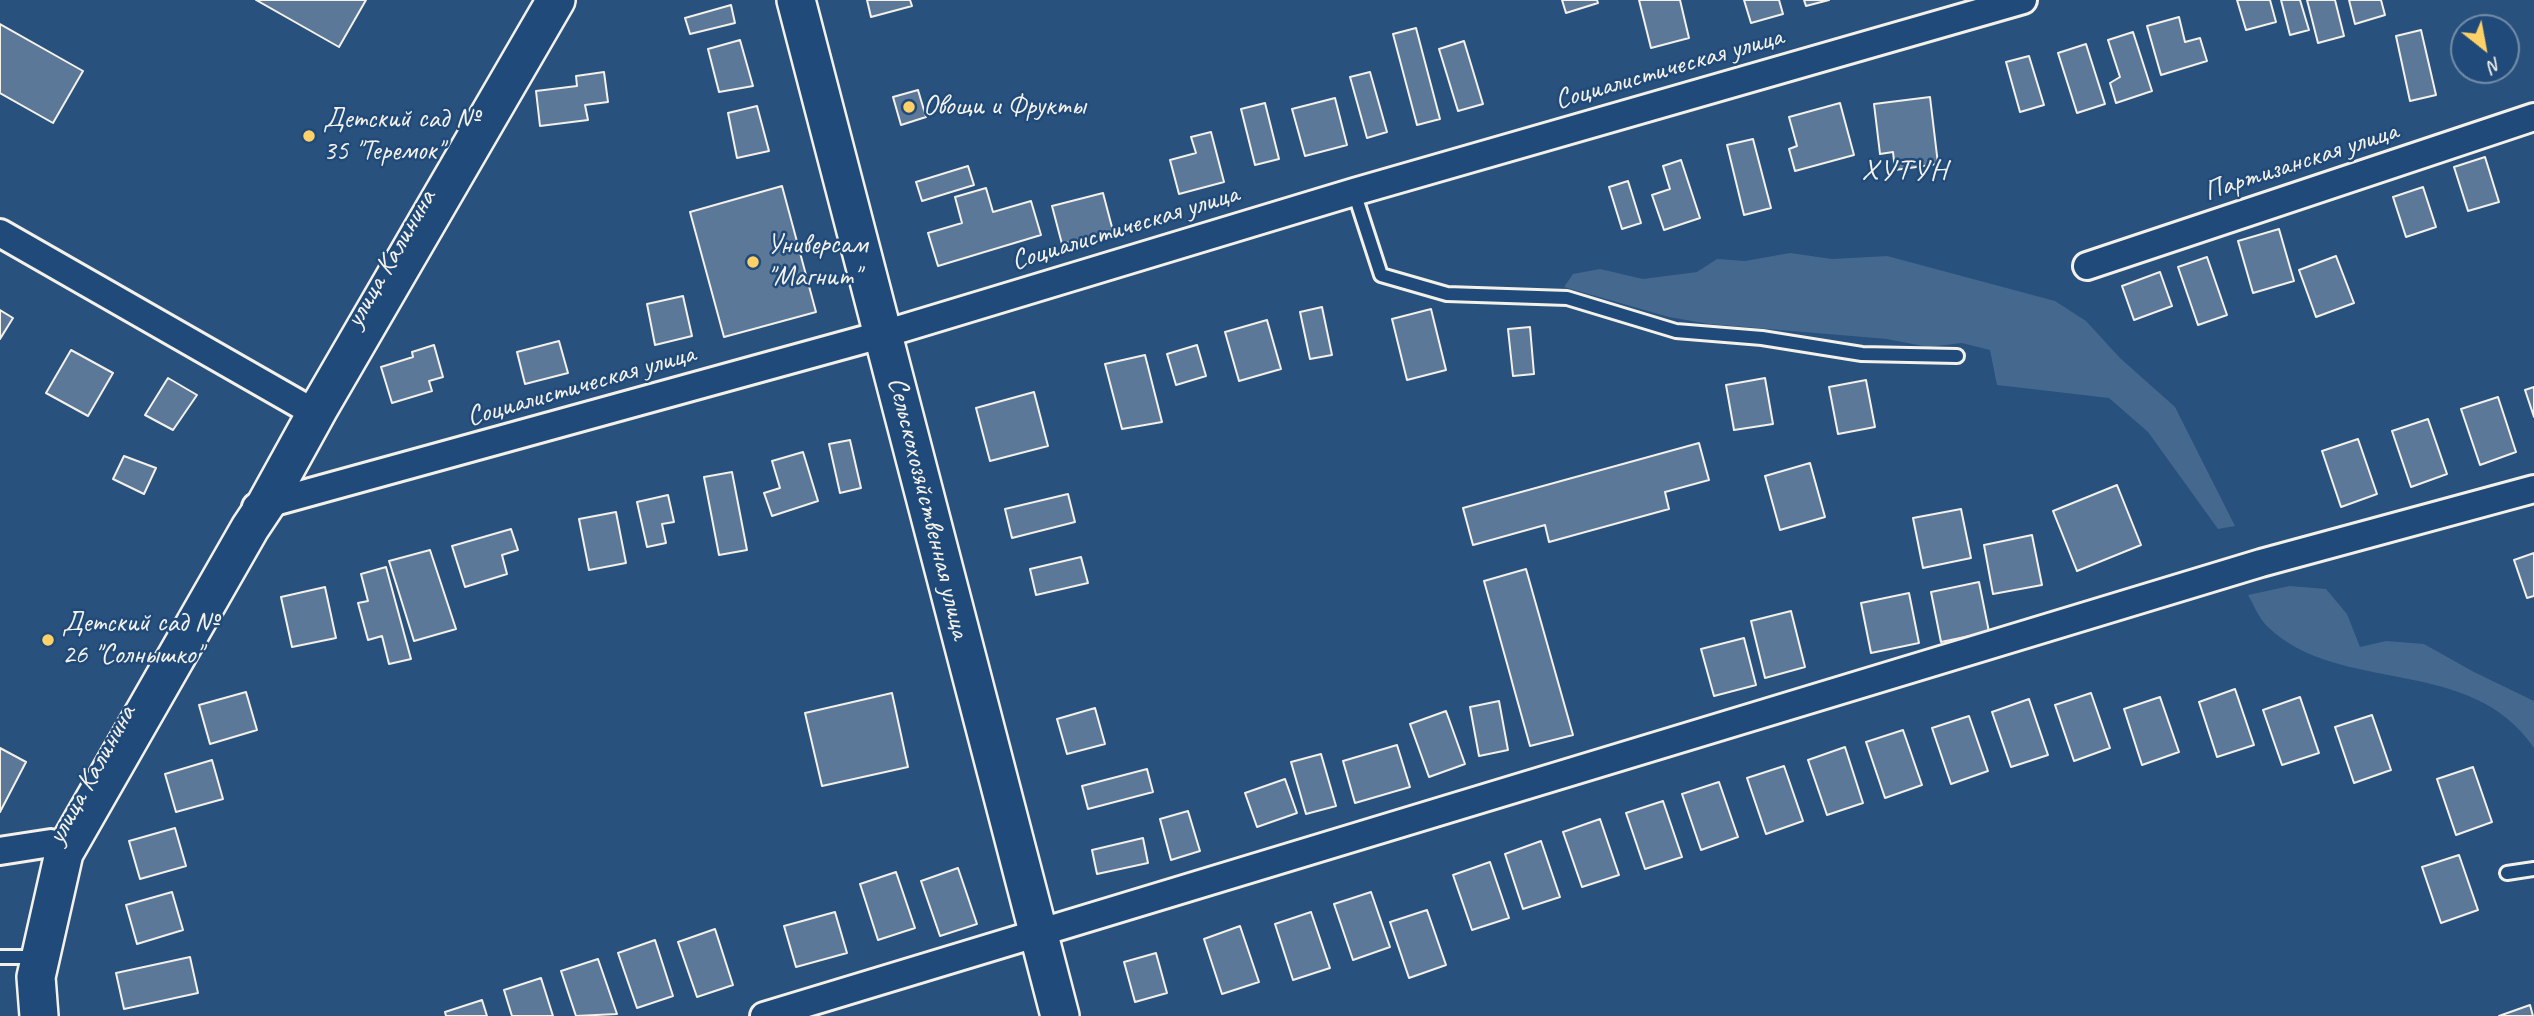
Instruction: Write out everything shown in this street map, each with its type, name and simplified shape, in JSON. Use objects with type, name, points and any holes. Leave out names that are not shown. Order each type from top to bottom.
[{"type":"main road","name":"улица Калинина","points":[[23,1016],[19,974],[12,957],[51,843],[255,508],[306,408],[539,0]]},
{"type":"main road","points":[[39,1016],[36,977],[64,853],[243,540],[255,508],[319,408],[556,0]]},
{"type":"main road","name":"Сельскохозяйственная улица","points":[[796,0],[1060,1016]]},
{"type":"street","name":"Социалистическая улица","points":[[255,508],[884,334],[1354,192],[2023,0]]},
{"type":"street","name":"Партизанская улица","points":[[2087,266],[2534,117]]},
{"type":"street","points":[[0,233],[306,408]]},
{"type":"street","points":[[764,1016],[2261,563],[2534,489]]},
{"type":"street","points":[[0,851],[51,843]]},
{"type":"lane","points":[[1354,192],[1381,275],[1447,294],[1567,298],[1676,331],[1762,338],[1862,354],[1958,356]]},
{"type":"lane","points":[[2507,873],[2534,869]]},
{"type":"shaded area","points":[[1790,253],[1832,259],[1887,256],[2055,301],[2086,321],[2120,358],[2175,407],[2235,526],[2218,529],[2148,432],[2109,398],[1997,385],[1990,350],[1962,343],[1928,347],[1887,339],[1709,324],[1669,317],[1564,287],[1573,274],[1600,269],[1643,279],[1697,272],[1717,259],[1745,261]]},
{"type":"shaded area","points":[[2290,586],[2326,589],[2347,614],[2360,647],[2386,641],[2424,644],[2534,701],[2534,748],[2507,719],[2476,699],[2441,687],[2331,662],[2298,648],[2265,624],[2248,595]]},
{"type":"building","points":[[256,0],[366,0],[339,47]]},
{"type":"building","points":[[867,0],[910,0],[912,6],[871,17]]},
{"type":"building","points":[[1562,0],[1597,0],[1598,3],[1566,13]]},
{"type":"building","points":[[1639,0],[1680,0],[1689,38],[1651,48]]},
{"type":"building","points":[[1744,0],[1779,0],[1783,14],[1751,23]]},
{"type":"building","points":[[1804,0],[1829,0],[1806,6]]},
{"type":"building","points":[[2237,0],[2270,0],[2276,22],[2246,30]]},
{"type":"building","points":[[2281,0],[2300,0],[2309,30],[2290,35]]},
{"type":"building","points":[[2307,0],[2335,0],[2344,36],[2318,43]]},
{"type":"building","points":[[2349,0],[2381,0],[2385,15],[2355,24]]},
{"type":"building","points":[[731,5],[735,23],[690,34],[685,18]]},
{"type":"building","points":[[2179,17],[2185,42],[2200,38],[2207,61],[2161,75],[2147,26]]},
{"type":"building","points":[[0,24],[83,71],[53,123],[0,93]]},
{"type":"building","points":[[1416,28],[1440,119],[1417,125],[1393,34]]},
{"type":"building","points":[[2421,30],[2436,95],[2410,101],[2396,36]]},
{"type":"building","points":[[2133,32],[2152,91],[2116,103],[2110,83],[2120,77],[2108,40]]},
{"type":"building","points":[[740,40],[753,86],[719,92],[708,49]]},
{"type":"building","points":[[1464,41],[1483,104],[1458,111],[1439,49]]},
{"type":"building","points":[[2086,44],[2105,104],[2077,113],[2058,53]]},
{"type":"building","points":[[2029,56],[2044,105],[2020,112],[2006,62]]},
{"type":"building","points":[[604,72],[608,102],[585,105],[588,120],[540,126],[536,91],[577,86],[576,76]]},
{"type":"building","points":[[1370,72],[1387,132],[1367,138],[1350,77]]},
{"type":"building","name":"Овощи и Фрукты","points":[[918,90],[926,117],[901,125],[893,97]]},
{"type":"building","points":[[1930,97],[1938,164],[1895,170],[1893,152],[1880,154],[1874,104]]},
{"type":"building","points":[[1335,98],[1347,145],[1305,156],[1292,109]]},
{"type":"building","points":[[1265,103],[1279,159],[1255,165],[1241,109]]},
{"type":"building","points":[[1840,103],[1854,155],[1795,171],[1789,149],[1797,146],[1789,117]]},
{"type":"building","points":[[757,106],[769,151],[737,158],[728,113]]},
{"type":"building","points":[[1211,132],[1224,182],[1179,194],[1170,160],[1196,153],[1191,137]]},
{"type":"building","points":[[1753,139],[1771,208],[1744,215],[1727,145]]},
{"type":"building","points":[[2485,157],[2499,202],[2468,211],[2454,167]]},
{"type":"building","points":[[1681,160],[1700,218],[1664,230],[1652,195],[1670,189],[1663,166]]},
{"type":"building","points":[[968,166],[974,185],[922,201],[916,182]]},
{"type":"building","points":[[1628,181],[1641,223],[1622,229],[1609,187]]},
{"type":"building","name":"Универсам \"Магнит\"","points":[[782,186],[816,312],[724,337],[690,212]]},
{"type":"building","points":[[2423,187],[2436,227],[2406,237],[2393,197]]},
{"type":"building","points":[[986,188],[993,212],[1031,201],[1041,235],[938,266],[928,233],[962,223],[955,197]]},
{"type":"building","points":[[1103,193],[1113,231],[1062,244],[1052,206]]},
{"type":"building","points":[[2279,229],[2294,281],[2253,293],[2238,241]]},
{"type":"building","points":[[2336,256],[2354,303],[2316,317],[2299,270]]},
{"type":"building","points":[[2207,257],[2227,315],[2198,325],[2178,267]]},
{"type":"building","points":[[2160,272],[2172,306],[2134,320],[2122,286]]},
{"type":"building","points":[[683,296],[692,336],[655,345],[647,304]]},
{"type":"building","points":[[1322,307],[1332,355],[1310,359],[1300,312]]},
{"type":"building","points":[[1431,309],[1446,370],[1407,380],[1392,319]]},
{"type":"building","points":[[0,310],[13,318],[0,339]]},
{"type":"building","points":[[1267,320],[1281,369],[1239,381],[1225,332]]},
{"type":"building","points":[[1530,327],[1534,374],[1513,376],[1508,329]]},
{"type":"building","points":[[559,341],[568,373],[525,384],[517,352]]},
{"type":"building","points":[[434,345],[443,377],[429,381],[432,391],[392,403],[381,367],[413,357],[412,352]]},
{"type":"building","points":[[1197,345],[1206,376],[1176,385],[1167,354]]},
{"type":"building","points":[[71,350],[113,373],[88,416],[46,393]]},
{"type":"building","points":[[1145,355],[1162,422],[1122,429],[1105,364]]},
{"type":"building","points":[[168,378],[197,395],[173,430],[145,415]]},
{"type":"building","points":[[1765,378],[1773,424],[1734,430],[1726,385]]},
{"type":"building","points":[[1866,380],[1875,427],[1838,434],[1829,387]]},
{"type":"building","points":[[2534,387],[2534,417],[2525,390]]},
{"type":"building","points":[[1034,392],[1048,446],[990,461],[976,408]]},
{"type":"building","points":[[2498,397],[2516,452],[2480,465],[2461,409]]},
{"type":"building","points":[[2428,419],[2447,474],[2411,487],[2392,431]]},
{"type":"building","points":[[2358,439],[2377,494],[2341,507],[2322,451]]},
{"type":"building","points":[[850,440],[861,488],[840,493],[829,444]]},
{"type":"building","points":[[1699,443],[1709,480],[1665,492],[1669,509],[1549,542],[1545,525],[1473,545],[1463,508]]},
{"type":"building","points":[[803,452],[818,501],[772,516],[764,493],[780,488],[772,461]]},
{"type":"building","points":[[124,456],[156,468],[144,494],[113,479]]},
{"type":"building","points":[[1810,463],[1825,517],[1780,530],[1765,476]]},
{"type":"building","points":[[732,472],[747,550],[719,555],[704,477]]},
{"type":"building","points":[[2117,485],[2141,545],[2077,571],[2053,511]]},
{"type":"building","points":[[1068,494],[1075,522],[1012,538],[1005,509]]},
{"type":"building","points":[[668,495],[674,522],[662,524],[666,543],[647,547],[637,502]]},
{"type":"building","points":[[1961,509],[1971,558],[1923,568],[1913,518]]},
{"type":"building","points":[[616,512],[626,563],[589,570],[579,519]]},
{"type":"building","points":[[511,529],[518,550],[502,555],[507,574],[465,587],[452,546]]},
{"type":"building","points":[[2032,535],[2042,585],[1993,594],[1984,545]]},
{"type":"building","points":[[430,550],[456,629],[414,641],[389,561]]},
{"type":"building","points":[[2534,553],[2534,596],[2527,598],[2514,560]]},
{"type":"building","points":[[1081,557],[1088,583],[1036,595],[1030,569]]},
{"type":"building","points":[[386,567],[411,659],[389,664],[382,636],[368,640],[358,603],[368,601],[361,574]]},
{"type":"building","points":[[1526,569],[1573,735],[1530,746],[1484,581]]},
{"type":"building","points":[[1979,582],[1989,632],[1941,642],[1931,592]]},
{"type":"building","points":[[325,587],[336,638],[292,647],[281,597]]},
{"type":"building","points":[[1909,593],[1919,643],[1871,653],[1861,603]]},
{"type":"building","points":[[1791,611],[1805,667],[1765,678],[1751,621]]},
{"type":"building","points":[[1744,638],[1756,685],[1714,696],[1701,649]]},
{"type":"building","points":[[2235,689],[2254,745],[2217,757],[2199,702]]},
{"type":"building","points":[[246,692],[257,730],[210,744],[199,705]]},
{"type":"building","points":[[892,693],[908,767],[822,786],[805,713]]},
{"type":"building","points":[[2091,693],[2110,748],[2074,761],[2055,705]]},
{"type":"building","points":[[2160,697],[2179,752],[2142,765],[2124,709]]},
{"type":"building","points":[[2300,697],[2319,753],[2282,765],[2263,710]]},
{"type":"building","points":[[2029,699],[2048,755],[2011,767],[1992,712]]},
{"type":"building","points":[[1499,701],[1508,750],[1479,756],[1470,707]]},
{"type":"building","points":[[1095,708],[1105,744],[1067,754],[1057,719]]},
{"type":"building","points":[[1446,711],[1465,764],[1429,777],[1410,724]]},
{"type":"building","points":[[2372,715],[2391,770],[2354,783],[2335,727]]},
{"type":"building","points":[[1969,716],[1988,771],[1951,784],[1932,728]]},
{"type":"building","points":[[1903,730],[1922,785],[1885,798],[1866,742]]},
{"type":"building","points":[[1397,745],[1410,787],[1355,803],[1343,761]]},
{"type":"building","points":[[1845,747],[1863,803],[1827,815],[1808,760]]},
{"type":"building","points":[[0,748],[26,762],[0,812]]},
{"type":"building","points":[[1321,754],[1336,806],[1306,814],[1291,762]]},
{"type":"building","points":[[212,760],[223,799],[176,812],[165,774]]},
{"type":"building","points":[[1784,766],[1803,821],[1766,834],[1747,778]]},
{"type":"building","points":[[2473,767],[2492,822],[2456,835],[2437,779]]},
{"type":"building","points":[[1147,769],[1153,792],[1088,809],[1082,786]]},
{"type":"building","points":[[1285,779],[1297,813],[1257,827],[1245,793]]},
{"type":"building","points":[[1719,782],[1738,837],[1701,850],[1682,794]]},
{"type":"building","points":[[1663,801],[1682,857],[1645,869],[1626,813]]},
{"type":"building","points":[[1188,811],[1200,851],[1171,860],[1160,819]]},
{"type":"building","points":[[1600,819],[1619,875],[1582,887],[1563,832]]},
{"type":"building","points":[[175,828],[186,866],[140,879],[129,841]]},
{"type":"building","points":[[1143,838],[1148,863],[1097,874],[1092,850]]},
{"type":"building","points":[[1541,841],[1560,897],[1523,909],[1505,854]]},
{"type":"building","points":[[2459,855],[2478,910],[2441,923],[2422,867]]},
{"type":"building","points":[[1490,862],[1509,918],[1472,930],[1453,875]]},
{"type":"building","points":[[958,868],[977,924],[940,936],[921,881]]},
{"type":"building","points":[[896,872],[915,928],[878,940],[860,884]]},
{"type":"building","points":[[172,892],[183,930],[137,944],[126,905]]},
{"type":"building","points":[[1371,892],[1390,947],[1353,960],[1334,904]]},
{"type":"building","points":[[1427,910],[1446,965],[1409,978],[1390,922]]},
{"type":"building","points":[[835,912],[847,953],[796,967],[784,926]]},
{"type":"building","points":[[1311,912],[1330,968],[1293,980],[1275,924]]},
{"type":"building","points":[[1240,926],[1259,982],[1222,994],[1204,939]]},
{"type":"building","points":[[715,929],[733,985],[697,997],[678,942]]},
{"type":"building","points":[[655,940],[673,996],[637,1008],[618,953]]},
{"type":"building","points":[[1156,953],[1167,993],[1135,1002],[1124,962]]},
{"type":"building","points":[[190,957],[198,993],[124,1009],[116,973]]},
{"type":"building","points":[[598,959],[617,1014],[576,1016],[561,971]]},
{"type":"building","points":[[541,978],[553,1016],[512,1016],[504,990]]},
{"type":"building","points":[[482,1000],[487,1016],[446,1016],[445,1012]]},
{"type":"building","points":[[2530,1005],[2533,1016],[2499,1016]]},
{"type":"place","name":"Овощи и Фрукты","points":[[909,107]]},
{"type":"place","name":"Детский сад № 35 \"Теремок\"","points":[[309,136]]},
{"type":"place","name":"Универсам \"Магнит\"","points":[[753,262]]},
{"type":"place","name":"Детский сад № 26 \"Солнышко\"","points":[[48,640]]},
{"type":"district","name":"ХУТУН","points":[[1905,171]]}]
